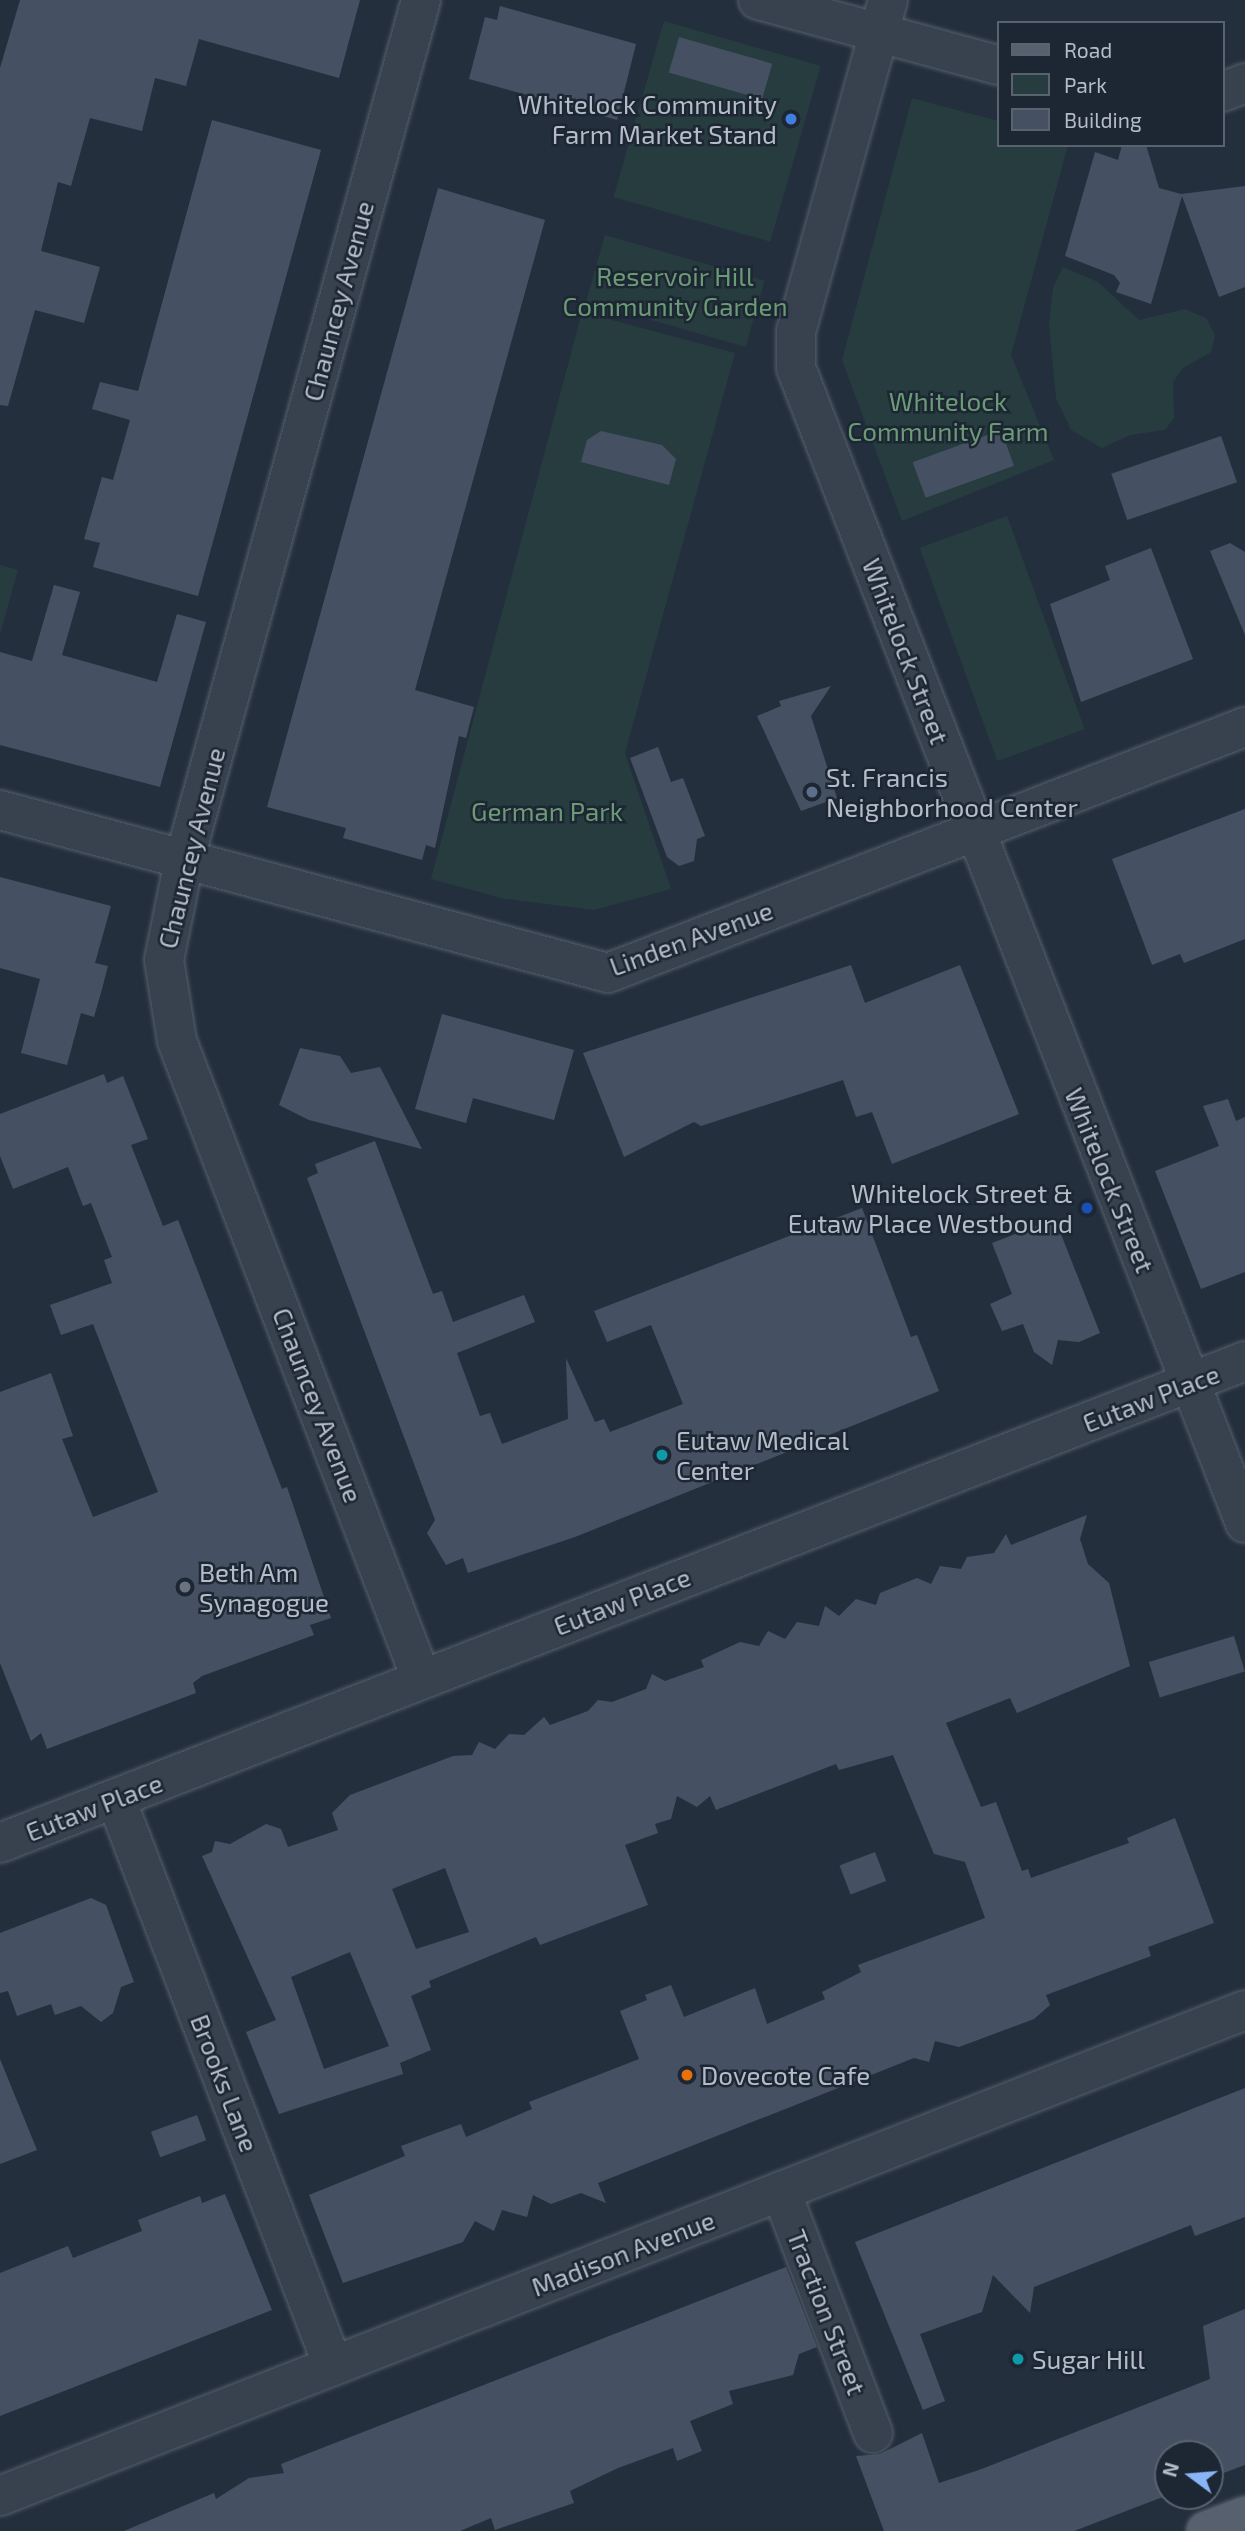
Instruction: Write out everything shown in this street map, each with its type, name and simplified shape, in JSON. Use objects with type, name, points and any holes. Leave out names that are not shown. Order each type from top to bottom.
[{"type":"main road","points":[[1206,2531],[1245,2516]]},
{"type":"street","name":"Chauncey Avenue","points":[[421,0],[184,861],[164,960],[177,1041],[421,1678]]},
{"type":"street","points":[[758,0],[883,16],[996,64]]},
{"type":"street","name":"Whitelock Street","points":[[883,16],[796,331],[794,358],[1245,1523]]},
{"type":"street","points":[[1224,91],[1245,83]]},
{"type":"street","name":"Linden Avenue","points":[[0,810],[608,973],[1245,727]]},
{"type":"street","name":"Eutaw Place","points":[[2,1836],[116,1799],[421,1678],[1245,1361]]},
{"type":"street","name":"Brooks Lane","points":[[116,1799],[333,2366]]},
{"type":"street","name":"Madison Avenue","points":[[0,2496],[1245,2010]]},
{"type":"street","name":"Traction Street","points":[[781,2191],[873,2434]]},
{"type":"green space","points":[[664,21],[821,66],[770,242],[614,197]]},
{"type":"green space","name":"Whitelock Community Farm","points":[[912,98],[996,120],[996,147],[1067,147],[1011,355],[1054,460],[902,521],[842,360]]},
{"type":"green space","name":"Reservoir Hill Community Garden","points":[[605,235],[765,281],[746,347],[586,301]]},
{"type":"green space","points":[[1063,267],[1098,282],[1139,320],[1185,309],[1206,318],[1215,335],[1211,352],[1183,368],[1173,382],[1174,418],[1165,430],[1130,435],[1102,448],[1071,430],[1056,398],[1049,325],[1053,287]]},
{"type":"green space","name":"German Park","points":[[582,312],[735,353],[625,753],[671,889],[594,910],[505,899],[431,879]]},
{"type":"green space","points":[[1007,516],[1085,729],[997,761],[920,548]]},
{"type":"green space","points":[[0,565],[18,570],[0,634]]},
{"type":"building","points":[[20,0],[360,0],[339,78],[199,39],[186,86],[155,78],[142,131],[90,118],[71,186],[58,182],[41,251],[100,267],[84,323],[35,310],[8,406],[0,405],[0,68]]},
{"type":"building","points":[[500,6],[636,44],[617,120],[469,79],[485,17],[497,20]]},
{"type":"building","points":[[679,37],[772,64],[762,99],[669,73]]},
{"type":"building","points":[[212,120],[321,150],[198,596],[93,567],[100,543],[84,539],[102,477],[113,480],[130,420],[92,409],[100,382],[138,391]]},
{"type":"building","points":[[1121,147],[1147,147],[1159,188],[1181,194],[1245,186],[1245,287],[1219,297],[1182,196],[1151,304],[1116,292],[1120,283],[1114,275],[1065,256],[1095,152],[1118,160]]},
{"type":"building","points":[[438,188],[545,220],[415,690],[474,707],[466,738],[459,736],[435,848],[426,845],[422,860],[343,838],[346,828],[267,807]]},
{"type":"building","points":[[1001,430],[1014,466],[926,498],[913,462]]},
{"type":"building","points":[[601,431],[662,445],[676,459],[669,485],[581,462],[587,440]]},
{"type":"building","points":[[1221,436],[1237,482],[1127,520],[1111,474]]},
{"type":"building","points":[[1230,543],[1245,552],[1245,635],[1210,551]]},
{"type":"building","points":[[1151,548],[1193,659],[1081,702],[1050,604],[1110,580],[1105,566]]},
{"type":"building","points":[[54,585],[80,592],[62,655],[157,682],[177,614],[206,622],[160,787],[0,745],[0,652],[32,661]]},
{"type":"building","points":[[831,686],[811,716],[837,798],[801,811],[757,716],[781,706],[779,701]]},
{"type":"building","points":[[658,747],[671,782],[683,778],[705,836],[697,839],[694,861],[679,866],[667,857],[630,758]]},
{"type":"building","points":[[1245,809],[1245,939],[1184,963],[1180,954],[1152,965],[1112,859]]},
{"type":"building","points":[[0,877],[111,906],[95,963],[108,966],[102,989],[94,1017],[81,1013],[67,1065],[21,1053],[40,979],[0,968]]},
{"type":"building","points":[[851,965],[865,1003],[960,965],[1019,1114],[892,1164],[872,1112],[856,1117],[843,1080],[701,1126],[694,1122],[624,1157],[583,1053]]},
{"type":"building","points":[[442,1014],[574,1050],[554,1120],[473,1098],[466,1123],[415,1109]]},
{"type":"building","points":[[300,1048],[340,1056],[351,1073],[380,1067],[422,1149],[309,1120],[279,1105]]},
{"type":"building","points":[[104,1074],[107,1083],[123,1076],[148,1139],[131,1145],[163,1226],[178,1220],[282,1489],[287,1487],[331,1618],[310,1625],[314,1635],[202,1676],[193,1683],[196,1693],[47,1749],[41,1733],[31,1741],[0,1663],[0,1392],[51,1373],[73,1436],[62,1439],[93,1517],[158,1492],[93,1324],[61,1335],[50,1305],[112,1283],[104,1260],[112,1257],[91,1203],[83,1206],[68,1167],[13,1189],[0,1156],[0,1114]]},
{"type":"building","points":[[1228,1099],[1236,1121],[1245,1117],[1245,1272],[1201,1289],[1155,1171],[1219,1146],[1203,1106]]},
{"type":"building","points":[[375,1141],[433,1294],[442,1291],[453,1322],[524,1295],[535,1322],[457,1353],[480,1416],[490,1413],[502,1444],[568,1419],[566,1358],[595,1422],[604,1419],[610,1432],[683,1404],[651,1325],[607,1342],[594,1311],[862,1208],[911,1337],[917,1335],[939,1391],[575,1537],[468,1573],[463,1558],[446,1565],[427,1533],[435,1520],[307,1178],[318,1173],[315,1164]]},
{"type":"building","points":[[1055,1219],[1100,1333],[1079,1342],[1058,1340],[1052,1365],[1034,1352],[1023,1324],[1002,1331],[990,1304],[1012,1294],[992,1243]]},
{"type":"building","points":[[1087,1515],[1080,1539],[1088,1564],[1109,1583],[1130,1666],[1017,1713],[1010,1698],[946,1723],[981,1807],[996,1802],[1022,1871],[1028,1869],[1031,1878],[1129,1843],[1127,1838],[1175,1818],[1214,1923],[1148,1947],[1151,1956],[1046,1995],[1050,2005],[1034,2019],[959,2047],[935,2041],[929,2062],[914,2058],[598,2183],[606,2203],[581,2193],[551,2204],[533,2195],[527,2217],[502,2210],[494,2231],[475,2221],[463,2242],[343,2283],[309,2195],[405,2156],[401,2146],[461,2124],[466,2137],[532,2109],[529,2102],[639,2059],[620,2011],[647,2000],[645,1995],[671,1985],[684,2017],[755,1988],[767,2024],[825,1999],[822,1992],[861,1972],[858,1965],[985,1918],[965,1862],[934,1854],[893,1755],[839,1770],[836,1764],[716,1810],[710,1796],[697,1807],[677,1796],[671,1819],[655,1824],[658,1833],[625,1845],[648,1905],[540,1945],[536,1937],[429,1981],[431,1987],[411,1996],[431,2050],[400,2063],[403,2074],[279,2114],[246,2032],[276,2020],[202,1856],[212,1852],[215,1841],[230,1844],[266,1824],[281,1829],[288,1847],[338,1830],[332,1813],[350,1795],[453,1756],[472,1755],[479,1742],[495,1749],[509,1734],[524,1735],[544,1717],[550,1725],[588,1711],[598,1700],[612,1702],[646,1689],[652,1674],[665,1681],[704,1667],[701,1660],[740,1642],[759,1646],[768,1631],[785,1639],[797,1622],[819,1626],[825,1606],[839,1616],[856,1599],[876,1605],[880,1593],[917,1578],[931,1584],[940,1566],[961,1569],[967,1557],[994,1553],[1006,1534],[1011,1545]],"holes":[[[445,1868],[469,1932],[416,1949],[392,1889]],[[350,1952],[389,2046],[324,2069],[291,1977]]]},
{"type":"building","points":[[1234,1636],[1245,1671],[1160,1697],[1149,1662]]},
{"type":"building","points":[[875,1852],[886,1881],[851,1895],[840,1866]]},
{"type":"building","points":[[91,1898],[106,1905],[134,1982],[121,1987],[113,2013],[101,2022],[81,2006],[55,2015],[51,2004],[17,2016],[8,1991],[0,1993],[0,1933]]},
{"type":"building","points":[[0,2059],[37,2150],[0,2164]]},
{"type":"building","points":[[1245,2088],[1245,2217],[1195,2236],[1191,2225],[1034,2287],[1030,2313],[993,2275],[982,2312],[920,2334],[945,2401],[923,2410],[855,2242]]},
{"type":"building","points":[[197,2115],[206,2140],[160,2157],[151,2132]]},
{"type":"building","points":[[225,2194],[272,2310],[0,2416],[0,2273],[68,2246],[73,2258],[142,2231],[138,2220],[200,2196],[202,2203]]},
{"type":"building","points":[[786,2267],[817,2347],[799,2354],[793,2375],[729,2391],[733,2404],[690,2421],[702,2451],[677,2461],[673,2448],[618,2468],[570,2491],[574,2503],[495,2530],[491,2518],[460,2531],[124,2531],[214,2493],[216,2499],[249,2478],[284,2473],[281,2464]]},
{"type":"building","points":[[1245,2309],[1245,2465],[1224,2473],[1224,2440],[1154,2440],[1154,2500],[1074,2531],[884,2531],[856,2456],[880,2454],[922,2433],[939,2483],[979,2470],[1210,2379],[1203,2326]]},
{"type":"place","name":"Whitelock Community Farm Market Stand","points":[[791,119]]},
{"type":"place","name":"St. Francis Neighborhood Center","points":[[812,792]]},
{"type":"place","name":"Whitelock Street & Eutaw Place Westbound","points":[[1087,1208]]},
{"type":"place","name":"Eutaw Medical Center","points":[[662,1455]]},
{"type":"place","name":"Beth Am Synagogue","points":[[185,1587]]},
{"type":"place","name":"Dovecote Cafe","points":[[687,2075]]},
{"type":"place","name":"Sugar Hill","points":[[1018,2359]]}]
